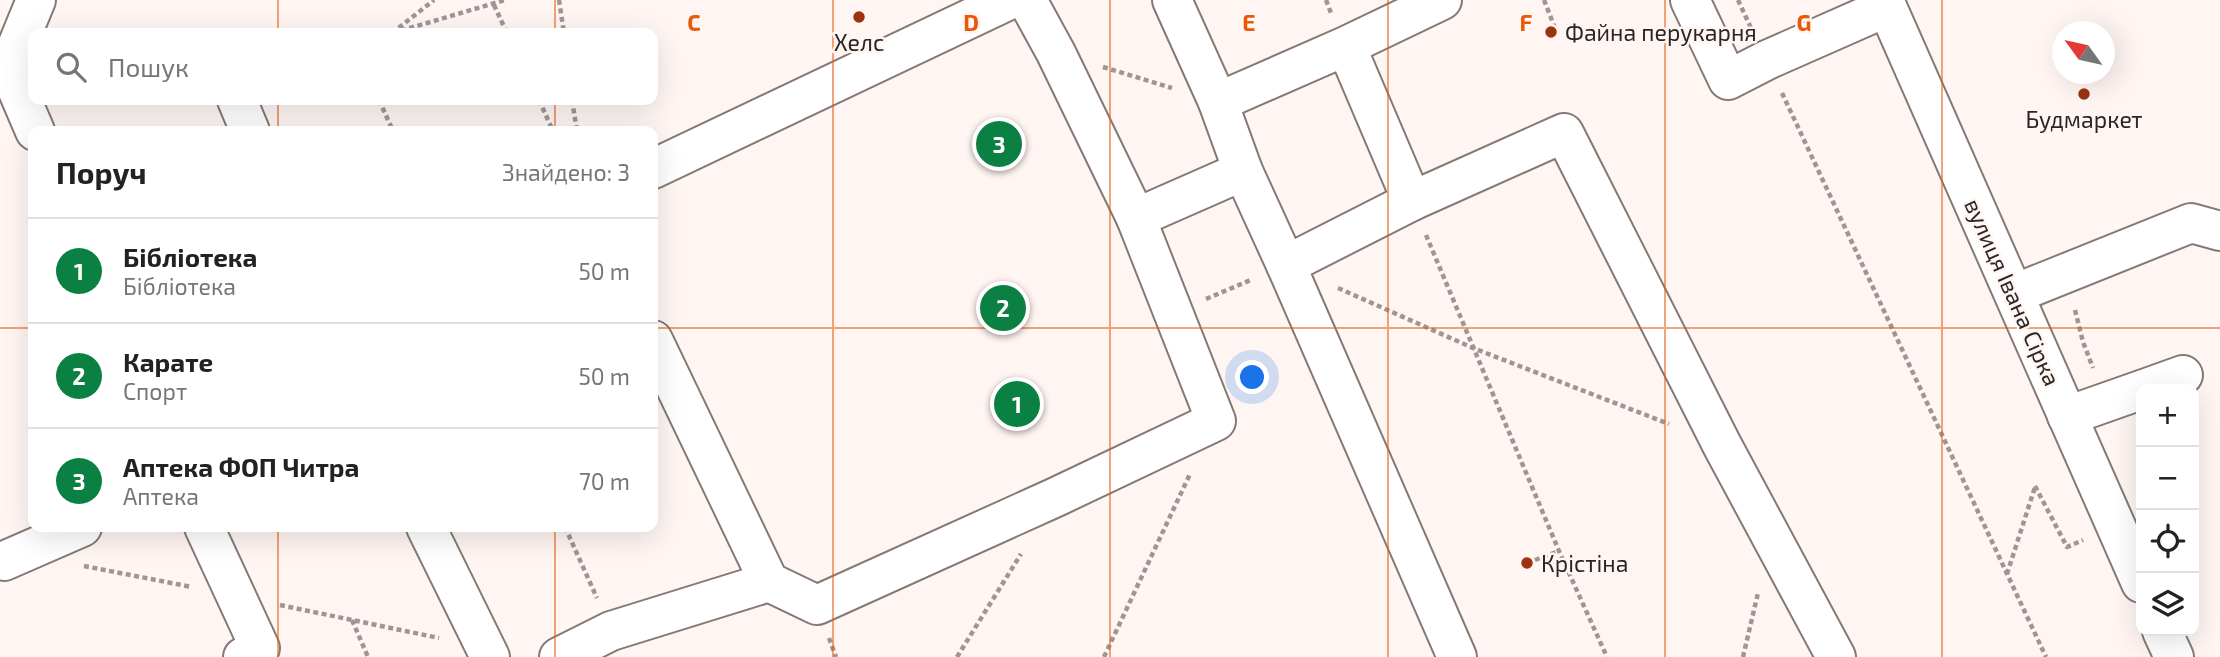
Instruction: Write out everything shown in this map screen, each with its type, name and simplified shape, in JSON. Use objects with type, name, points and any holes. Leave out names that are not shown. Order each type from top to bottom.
[{"type":"street","points":[[33,126],[8,68],[36,0]]},
{"type":"street","points":[[658,167],[1009,0]]},
{"type":"street","points":[[658,350],[769,582],[817,605],[1056,498],[1216,421],[1136,218],[1056,53],[1027,0]]},
{"type":"street","points":[[1171,0],[1218,102],[1243,171],[1457,657]]},
{"type":"street","points":[[1690,0],[1728,80],[1885,3]]},
{"type":"street","points":[[1218,102],[1346,46],[1439,1]]},
{"type":"street","name":"вулиця Івана Сірка","points":[[1885,3],[2137,573]]},
{"type":"street","points":[[1346,46],[1412,201]]},
{"type":"street","points":[[239,105],[248,126]]},
{"type":"street","points":[[1286,265],[1412,201],[1564,133],[1723,445],[1836,657]]},
{"type":"street","points":[[1136,218],[1243,171]]},
{"type":"street","points":[[2014,295],[2191,223],[2220,231]]},
{"type":"street","points":[[2067,416],[2183,375]]},
{"type":"street","points":[[4,561],[71,532]]},
{"type":"street","points":[[206,532],[260,648],[243,657]]},
{"type":"street","points":[[428,532],[490,657]]},
{"type":"street","points":[[559,657],[620,644],[769,582]]},
{"type":"street","points":[[2164,636],[2174,657]]},
{"type":"path","points":[[398,28],[434,0]]},
{"type":"path","points":[[410,28],[505,0]]},
{"type":"path","points":[[559,0],[563,28]]},
{"type":"path","points":[[1544,0],[1555,27],[1551,32]]},
{"type":"path","points":[[1738,0],[2046,657]]},
{"type":"path","points":[[494,5],[505,28]]},
{"type":"path","points":[[1056,53],[1218,102]]},
{"type":"path","points":[[381,105],[391,126]]},
{"type":"path","points":[[540,105],[551,126]]},
{"type":"path","points":[[573,105],[576,126]]},
{"type":"path","points":[[1412,201],[1559,551],[1607,657]]},
{"type":"path","points":[[1173,314],[1286,265]]},
{"type":"path","points":[[2066,274],[2083,342],[2131,394]]},
{"type":"path","points":[[1336,287],[1473,348],[1723,445]]},
{"type":"path","points":[[1104,657],[1192,471]]},
{"type":"path","points":[[2007,574],[2035,486],[2067,547],[2116,525]]},
{"type":"path","points":[[957,657],[1056,498]]},
{"type":"path","points":[[567,532],[620,644]]},
{"type":"path","points":[[1527,563],[1559,551]]},
{"type":"path","points":[[352,620],[368,657]]},
{"type":"place","name":"Хелс","points":[[859,17]]},
{"type":"place","name":"Файна перукарня","points":[[1551,32]]},
{"type":"place","name":"Будмаркет","points":[[2084,94]]},
{"type":"place","name":"Аптека ФОП Читра","points":[[999,144]]},
{"type":"place","name":"Карате","points":[[1003,308]]},
{"type":"place","name":"Бібліотека","points":[[1017,404]]},
{"type":"place","name":"Крістіна","points":[[1527,563]]}]
